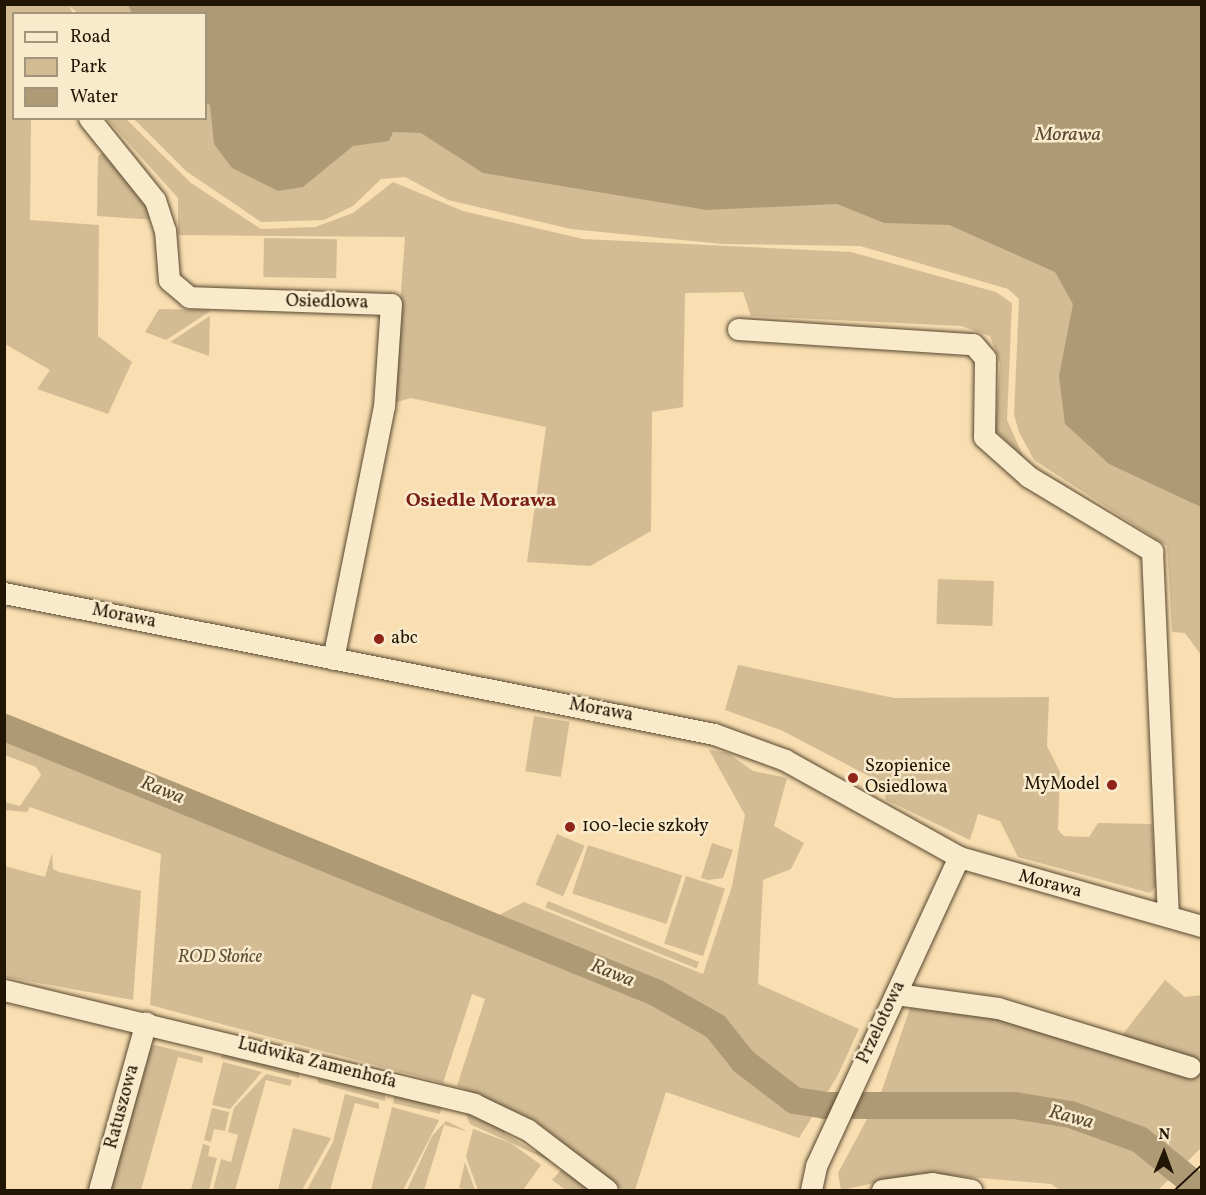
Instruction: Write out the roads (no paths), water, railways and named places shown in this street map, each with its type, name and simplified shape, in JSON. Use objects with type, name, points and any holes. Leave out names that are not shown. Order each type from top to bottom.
[{"type":"street","name":"Osiedlowa","points":[[91,120],[155,200],[165,230],[169,280],[189,297],[391,304],[384,406],[333,659]]},
{"type":"street","points":[[738,329],[973,344],[985,358],[984,437],[1029,477],[1152,551],[1168,819],[1168,916]]},
{"type":"street","name":"Morawa","points":[[4,593],[738,741],[805,771],[959,857],[1202,926]]},
{"type":"street","name":"Przelotowa","points":[[811,1191],[837,1120],[959,857]]},
{"type":"street","name":"Ludwika Zamenhofa","points":[[4,990],[474,1104],[528,1130],[607,1191]]},
{"type":"street","points":[[896,994],[998,1008],[1190,1067]]},
{"type":"street","name":"Ratuszowa","points":[[99,1191],[146,1023]]},
{"type":"street","points":[[882,1191],[932,1183],[971,1191]]},
{"type":"water","name":"Morawa","points":[[128,5],[1201,5],[1201,507],[1109,464],[1065,424],[1059,376],[1073,304],[1055,272],[949,225],[884,223],[837,204],[707,210],[483,173],[421,133],[393,132],[389,141],[353,146],[303,187],[278,191],[232,168],[214,144],[210,105],[207,104],[207,12],[132,12]]},
{"type":"waterway","name":"Rawa","points":[[4,727],[655,992],[715,1026],[743,1061],[794,1100],[824,1105],[1014,1105],[1070,1114],[1139,1139],[1202,1190]]},
{"type":"tram line","points":[[1175,1190],[1202,1165]]},
{"type":"place","name":"abc","points":[[379,639]]},
{"type":"place","name":"Szopienice Osiedlowa","points":[[853,778]]},
{"type":"place","name":"MyModel","points":[[1112,785]]},
{"type":"place","name":"100-lecie szkoły","points":[[570,827]]},
{"type":"district","name":"Osiedle Morawa","points":[[481,501]]},
{"type":"park label","name":"ROD Słońce","points":[[220,958]]}]
